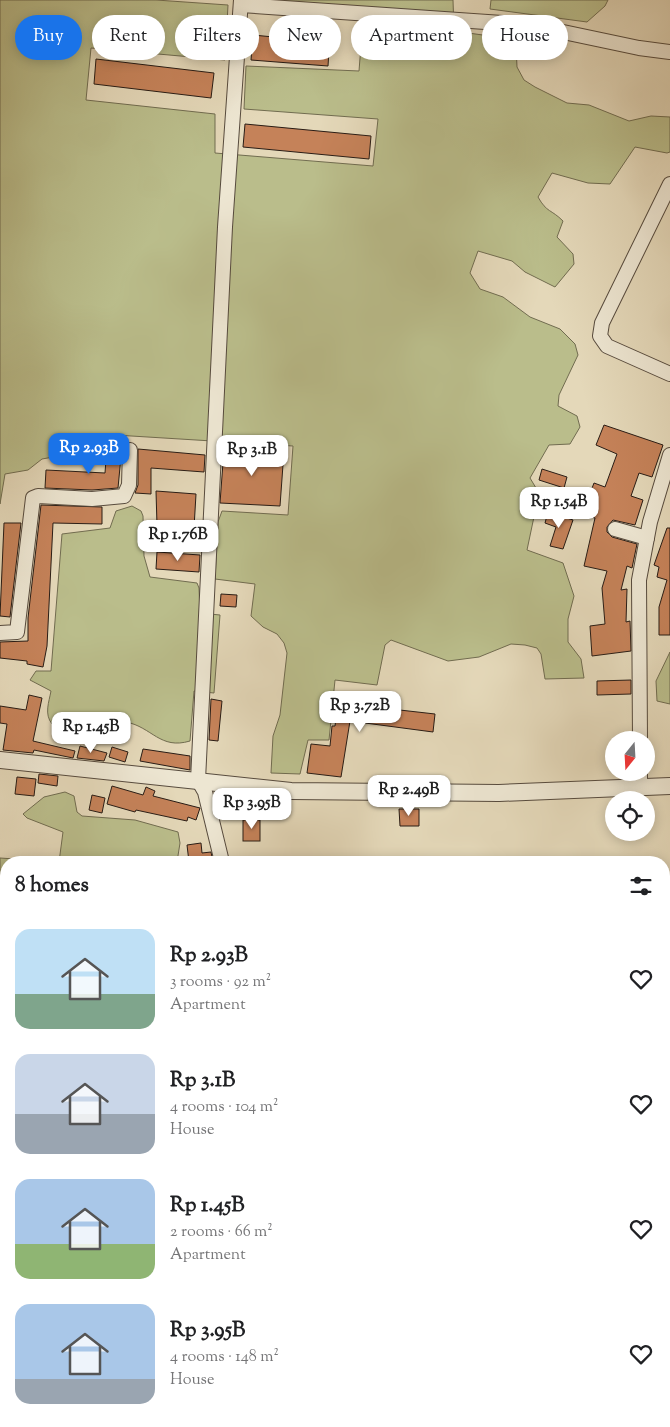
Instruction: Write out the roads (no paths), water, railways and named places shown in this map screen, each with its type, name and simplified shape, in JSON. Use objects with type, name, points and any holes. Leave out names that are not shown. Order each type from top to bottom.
[{"type":"street","points":[[221,856],[205,792],[198,780],[224,227],[241,2],[530,25],[639,48],[670,52]]},
{"type":"street","points":[[670,184],[602,324],[600,336],[607,346],[670,374]]},
{"type":"street","points":[[0,633],[17,632],[33,498],[38,496],[92,499],[124,496],[129,485],[130,450]]},
{"type":"street","points":[[640,731],[640,580],[647,538],[670,454]]},
{"type":"street","points":[[615,529],[647,538]]},
{"type":"street","points":[[0,760],[291,791],[499,792],[628,781]]},
{"type":"street","points":[[645,781],[670,786]]},
{"type":"street","points":[[670,1376],[670,1389]]}]
